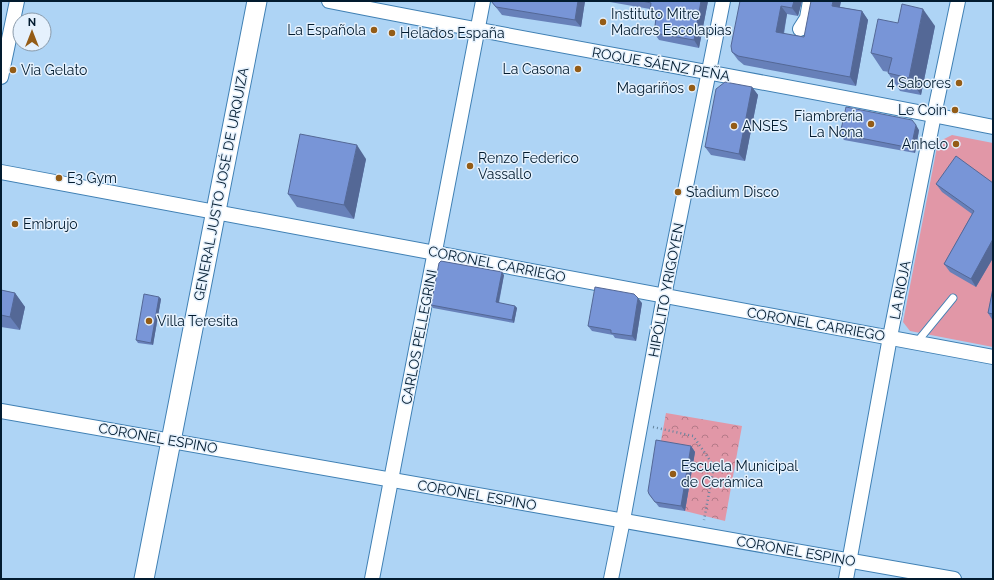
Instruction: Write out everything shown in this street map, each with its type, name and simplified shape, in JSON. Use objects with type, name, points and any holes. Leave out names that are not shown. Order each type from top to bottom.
[{"type":"street","points":[[1,77],[17,1]]},
{"type":"street","name":"GENERAL JUSTO JOSÉ DE URQUIZA","points":[[144,579],[257,1]]},
{"type":"street","name":"ROQUE SÁENZ PEÑA","points":[[329,1],[477,31],[993,127]]},
{"type":"street","name":"CARLOS PELLEGRINI","points":[[372,579],[483,1]]},
{"type":"street","name":"HIPÓLITO YRIGOYEN","points":[[611,579],[664,296],[723,1]]},
{"type":"street","points":[[800,29],[806,18],[810,1]]},
{"type":"street","name":"LA RIOJA","points":[[846,579],[890,337],[958,1]]},
{"type":"street","name":"CORONEL CARRIEGO","points":[[1,172],[993,357]]},
{"type":"street","name":"CORONEL ESPINO","points":[[1,411],[954,579]]},
{"type":"lane","points":[[917,342],[953,298]]},
{"type":"path","points":[[641,425],[693,436],[714,466],[702,534]]},
{"type":"green space","points":[[952,135],[993,143],[993,347],[910,331],[903,322],[938,142]]},
{"type":"green space","points":[[666,413],[742,426],[725,521],[685,511],[660,446]]},
{"type":"building","points":[[491,1],[578,1],[575,20],[496,7]]},
{"type":"building","points":[[642,1],[701,1],[694,40],[654,33],[657,11],[650,10],[651,3]]},
{"type":"building","points":[[740,1],[794,1],[792,8],[781,6],[776,32],[804,37],[811,1],[833,1],[832,6],[862,11],[850,77],[738,56],[732,52],[731,46]]},
{"type":"building","points":[[902,4],[923,9],[909,78],[888,73],[892,58],[871,53],[878,19],[898,23]]},
{"type":"building","name":"ANSES","points":[[725,82],[752,87],[739,154],[705,147],[716,89]]},
{"type":"building","points":[[846,107],[912,120],[916,125],[911,148],[840,134]]},
{"type":"building","points":[[300,134],[357,145],[344,205],[288,194]]},
{"type":"building","points":[[956,156],[993,183],[993,239],[971,279],[944,264],[974,211],[936,184]]},
{"type":"building","points":[[441,261],[502,272],[496,302],[515,306],[512,320],[431,305],[439,263]]},
{"type":"building","points":[[595,287],[634,294],[638,298],[632,336],[611,333],[611,330],[588,326]]},
{"type":"building","points":[[993,288],[993,314],[988,313]]},
{"type":"building","points":[[1,290],[15,293],[10,317],[1,315]]},
{"type":"building","name":"Villa Teresita","points":[[144,294],[159,297],[151,343],[136,340]]},
{"type":"building","name":"Escuela Municipal de Cerámica","points":[[656,440],[691,446],[681,506],[655,502],[649,494],[648,491]]},
{"type":"place","name":"Instituto Mitre Madres Escolapias","points":[[603,22]]},
{"type":"place","name":"La Española","points":[[374,30]]},
{"type":"place","name":"Helados España","points":[[392,33]]},
{"type":"place","name":"La Casona","points":[[578,69]]},
{"type":"place","name":"Via Gelato","points":[[13,70]]},
{"type":"place","name":"4 Sabores","points":[[959,83]]},
{"type":"place","name":"Magariños","points":[[692,88]]},
{"type":"place","name":"Le Coin","points":[[955,110]]},
{"type":"place","name":"Fiambreria La Nona","points":[[871,124]]},
{"type":"place","name":"ANSES","points":[[734,126]]},
{"type":"place","name":"Anhelo","points":[[956,144]]},
{"type":"place","name":"Renzo Federico Vassallo","points":[[470,166]]},
{"type":"place","name":"E3 Gym","points":[[59,178]]},
{"type":"place","name":"Stadium Disco","points":[[678,192]]},
{"type":"place","name":"Embrujo","points":[[15,224]]},
{"type":"place","name":"Villa Teresita","points":[[149,321]]},
{"type":"place","name":"Escuela Municipal de Cerámica","points":[[673,474]]}]
